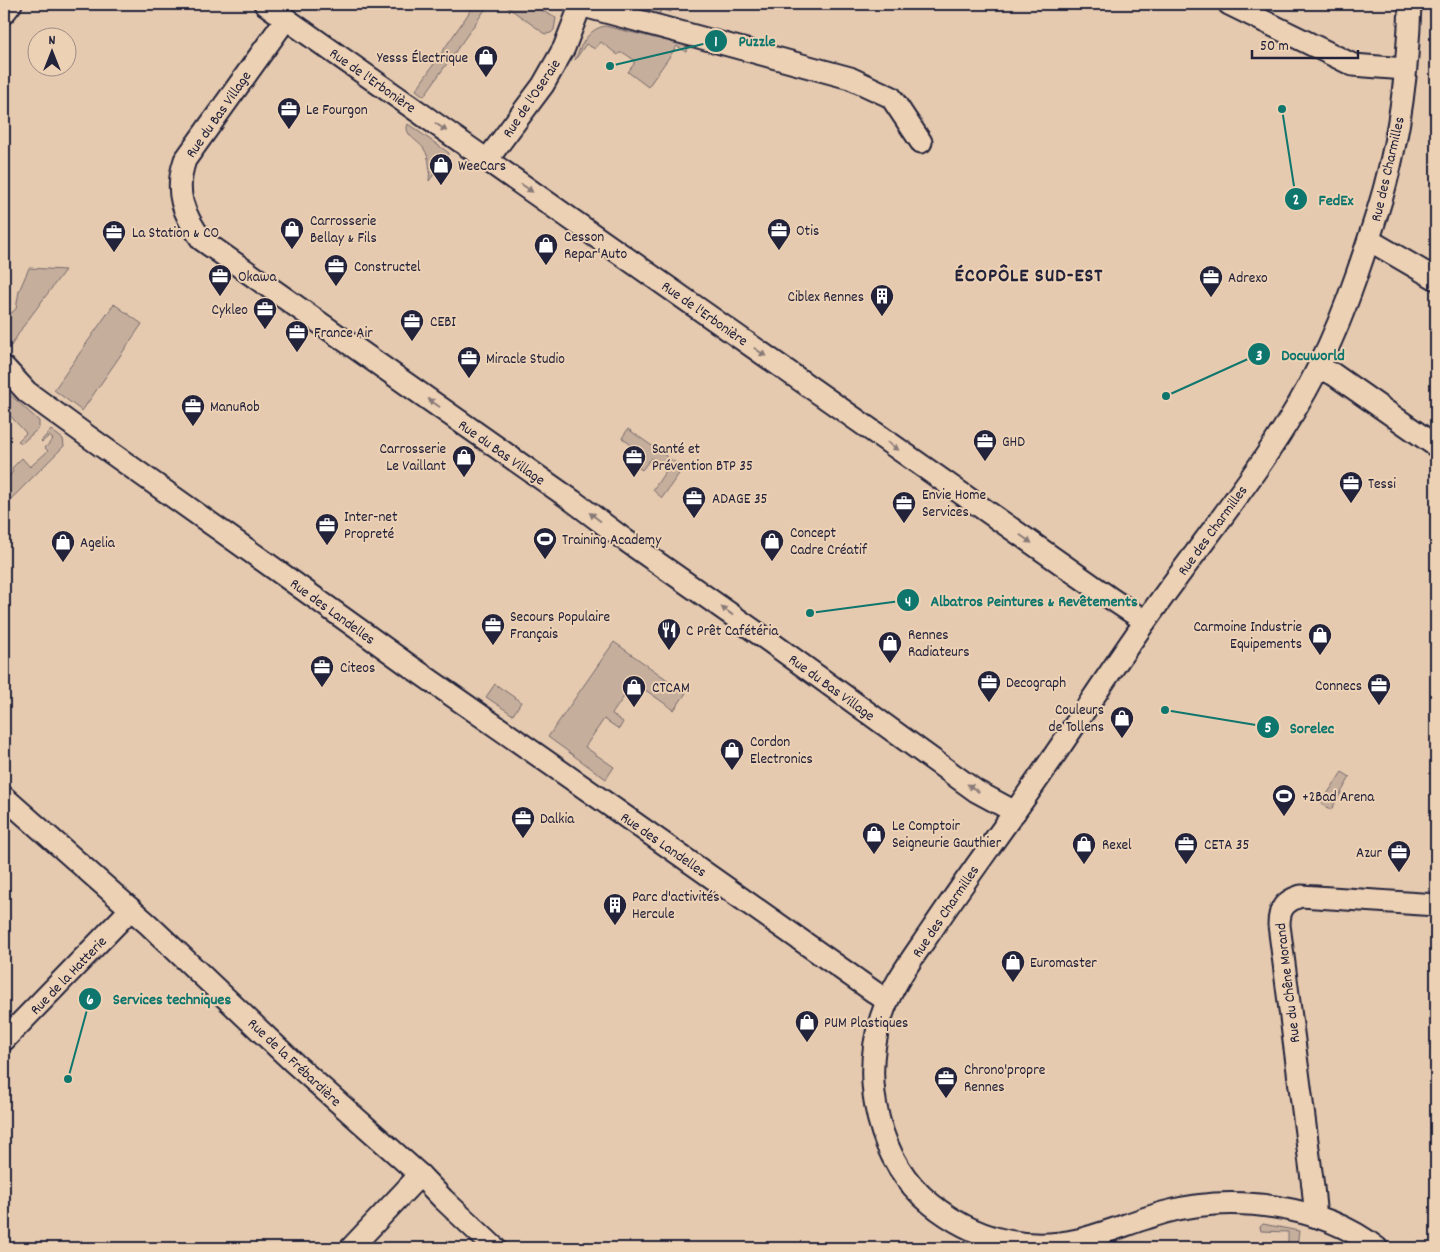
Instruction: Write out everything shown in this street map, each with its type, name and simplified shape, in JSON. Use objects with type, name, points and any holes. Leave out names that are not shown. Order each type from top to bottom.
[{"type":"street","points":[[4,12],[11,4]]},
{"type":"street","name":"Rue de l'Erbonière","points":[[265,4],[1145,621]]},
{"type":"street","points":[[1228,4],[1353,65],[1405,69]]},
{"type":"street","name":"Rue des Charmilles","points":[[888,1002],[897,981],[971,871],[1015,812],[1145,621],[1253,475],[1287,422],[1318,368],[1348,298],[1369,240],[1385,186],[1397,129],[1405,69],[1410,4]]},
{"type":"street","name":"Rue de l'Oseraie","points":[[487,160],[543,85],[564,48],[580,5],[850,78],[891,97],[921,142]]},
{"type":"street","name":"Rue du Bas Village","points":[[286,19],[184,160],[180,174],[182,204],[190,224],[202,240],[769,640],[968,785],[1015,812]]},
{"type":"street","points":[[1369,240],[1436,279]]},
{"type":"street","name":"Rue des Landelles","points":[[4,367],[27,392],[86,435],[407,664],[888,1002]]},
{"type":"street","points":[[1318,368],[1332,374],[1436,446]]},
{"type":"street","name":"Rue de la Frébardière","points":[[4,797],[149,924],[293,1062],[420,1175],[495,1248]]},
{"type":"street","name":"Rue du Chêne Morand","points":[[1314,1216],[1313,1188],[1279,926],[1281,911],[1284,904],[1301,896],[1436,905]]},
{"type":"street","name":"Rue de la Hatterie","points":[[4,1040],[131,909]]},
{"type":"street","points":[[888,1002],[878,1032],[873,1066],[874,1099],[882,1132],[897,1164],[914,1188],[950,1218],[976,1232],[993,1238],[1015,1242],[1040,1244],[1063,1242],[1092,1236],[1183,1208],[1235,1204],[1270,1207],[1314,1216],[1350,1230],[1377,1248]]},
{"type":"street","points":[[351,1248],[420,1175]]},
{"type":"shaded area","points":[[475,4],[489,4],[424,96],[416,90]]},
{"type":"shaded area","points":[[503,4],[530,4],[556,18],[554,30],[551,33],[543,33]]},
{"type":"shaded area","points":[[651,4],[658,6],[658,4],[671,4],[671,12],[661,9],[659,16],[650,14]]},
{"type":"shaded area","points":[[605,26],[684,45],[688,49],[686,52],[677,46],[648,87],[628,72],[634,64],[634,60],[624,53],[619,53],[618,55],[601,42],[595,49],[586,44],[575,60],[583,43],[590,34],[594,30]]},
{"type":"shaded area","points":[[408,124],[449,153],[429,181],[427,156],[422,146],[410,135],[407,128]]},
{"type":"shaded area","points":[[29,268],[65,270],[11,346],[4,339],[4,319],[16,309],[19,291]]},
{"type":"shaded area","points":[[114,304],[142,324],[82,411],[54,390]]},
{"type":"shaded area","points":[[4,389],[39,421],[39,428],[22,443],[18,441],[26,433],[4,409]]},
{"type":"shaded area","points":[[628,429],[683,468],[662,498],[653,490],[667,469],[651,458],[642,470],[622,456],[630,444],[622,438]]},
{"type":"shaded area","points":[[51,430],[63,439],[64,446],[4,506],[4,485],[13,471],[12,468],[22,458],[30,467],[48,451],[45,448],[53,439],[49,436],[41,441]]},
{"type":"shaded area","points":[[614,642],[686,693],[674,710],[634,682],[612,714],[623,722],[619,729],[604,719],[585,747],[614,767],[606,779],[548,737]]},
{"type":"shaded area","points":[[495,684],[521,702],[513,715],[486,697]]},
{"type":"shaded area","points":[[1342,772],[1350,777],[1331,810],[1321,803]]},
{"type":"shaded area","points":[[1263,1224],[1299,1231],[1297,1248],[1275,1248],[1276,1243],[1288,1244],[1288,1232],[1261,1231],[1260,1227]]},
{"type":"place","name":"Puzzle","points":[[610,66]]},
{"type":"place","name":"Yesss Électrique","points":[[486,78]]},
{"type":"place","name":"FedEx","points":[[1282,109]]},
{"type":"place","name":"Le Fourgon","points":[[289,130]]},
{"type":"place","name":"WeeCars","points":[[441,186]]},
{"type":"place","name":"Carrosserie Bellay & Fils","points":[[292,250]]},
{"type":"place","name":"Otis","points":[[779,251]]},
{"type":"place","name":"La Station & CO","points":[[114,253]]},
{"type":"place","name":"Cesson Repar'Auto","points":[[546,266]]},
{"type":"place","name":"Constructel","points":[[336,287]]},
{"type":"place","name":"Okawa","points":[[220,297]]},
{"type":"place","name":"Adrexo","points":[[1211,298]]},
{"type":"place","name":"Ciblex Rennes","points":[[882,317]]},
{"type":"place","name":"Cykleo","points":[[265,330]]},
{"type":"place","name":"CEBI","points":[[412,342]]},
{"type":"place","name":"France Air","points":[[297,353]]},
{"type":"place","name":"Miracle Studio","points":[[469,379]]},
{"type":"place","name":"Docuworld","points":[[1166,396]]},
{"type":"place","name":"ManuRob","points":[[193,427]]},
{"type":"place","name":"GHD","points":[[985,462]]},
{"type":"place","name":"Carrosserie Le Vaillant","points":[[464,478]]},
{"type":"place","name":"Santé et Prévention BTP 35","points":[[634,478]]},
{"type":"place","name":"Tessi","points":[[1351,504]]},
{"type":"place","name":"ADAGE 35","points":[[694,519]]},
{"type":"place","name":"Envie Home Services","points":[[904,524]]},
{"type":"place","name":"Inter-net Propreté","points":[[327,546]]},
{"type":"place","name":"Training Academy","points":[[545,560]]},
{"type":"place","name":"Concept Cadre Créatif","points":[[772,562]]},
{"type":"place","name":"Agelia","points":[[63,563]]},
{"type":"place","name":"Albatros Peintures & Revêtements","points":[[810,613]]},
{"type":"place","name":"Secours Populaire Français","points":[[493,646]]},
{"type":"place","name":"C Prêt Cafétéria","points":[[669,651]]},
{"type":"place","name":"Carmoine Industrie Equipements","points":[[1320,656]]},
{"type":"place","name":"Rennes Radiateurs","points":[[890,664]]},
{"type":"place","name":"Citeos","points":[[322,688]]},
{"type":"place","name":"Decograph","points":[[989,703]]},
{"type":"place","name":"Connecs","points":[[1379,706]]},
{"type":"place","name":"CTCAM","points":[[634,708]]},
{"type":"place","name":"Sorelec","points":[[1165,710]]},
{"type":"place","name":"Couleurs de Tollens","points":[[1122,739]]},
{"type":"place","name":"Cordon Electronics","points":[[732,771]]},
{"type":"place","name":"+2Bad Arena","points":[[1284,817]]},
{"type":"place","name":"Dalkia","points":[[523,839]]},
{"type":"place","name":"Le Comptoir Seigneurie Gauthier","points":[[874,855]]},
{"type":"place","name":"Rexel","points":[[1084,865]]},
{"type":"place","name":"CETA 35","points":[[1186,865]]},
{"type":"place","name":"Azur","points":[[1399,873]]},
{"type":"place","name":"Parc d'activités Hercule","points":[[615,926]]},
{"type":"place","name":"Euromaster","points":[[1013,983]]},
{"type":"place","name":"PUM Plastiques","points":[[807,1043]]},
{"type":"place","name":"Services techniques","points":[[68,1079]]},
{"type":"place","name":"Chrono'propre Rennes","points":[[946,1099]]},
{"type":"district","name":"ÉCOPÔLE SUD-EST","points":[[1029,274]]}]
